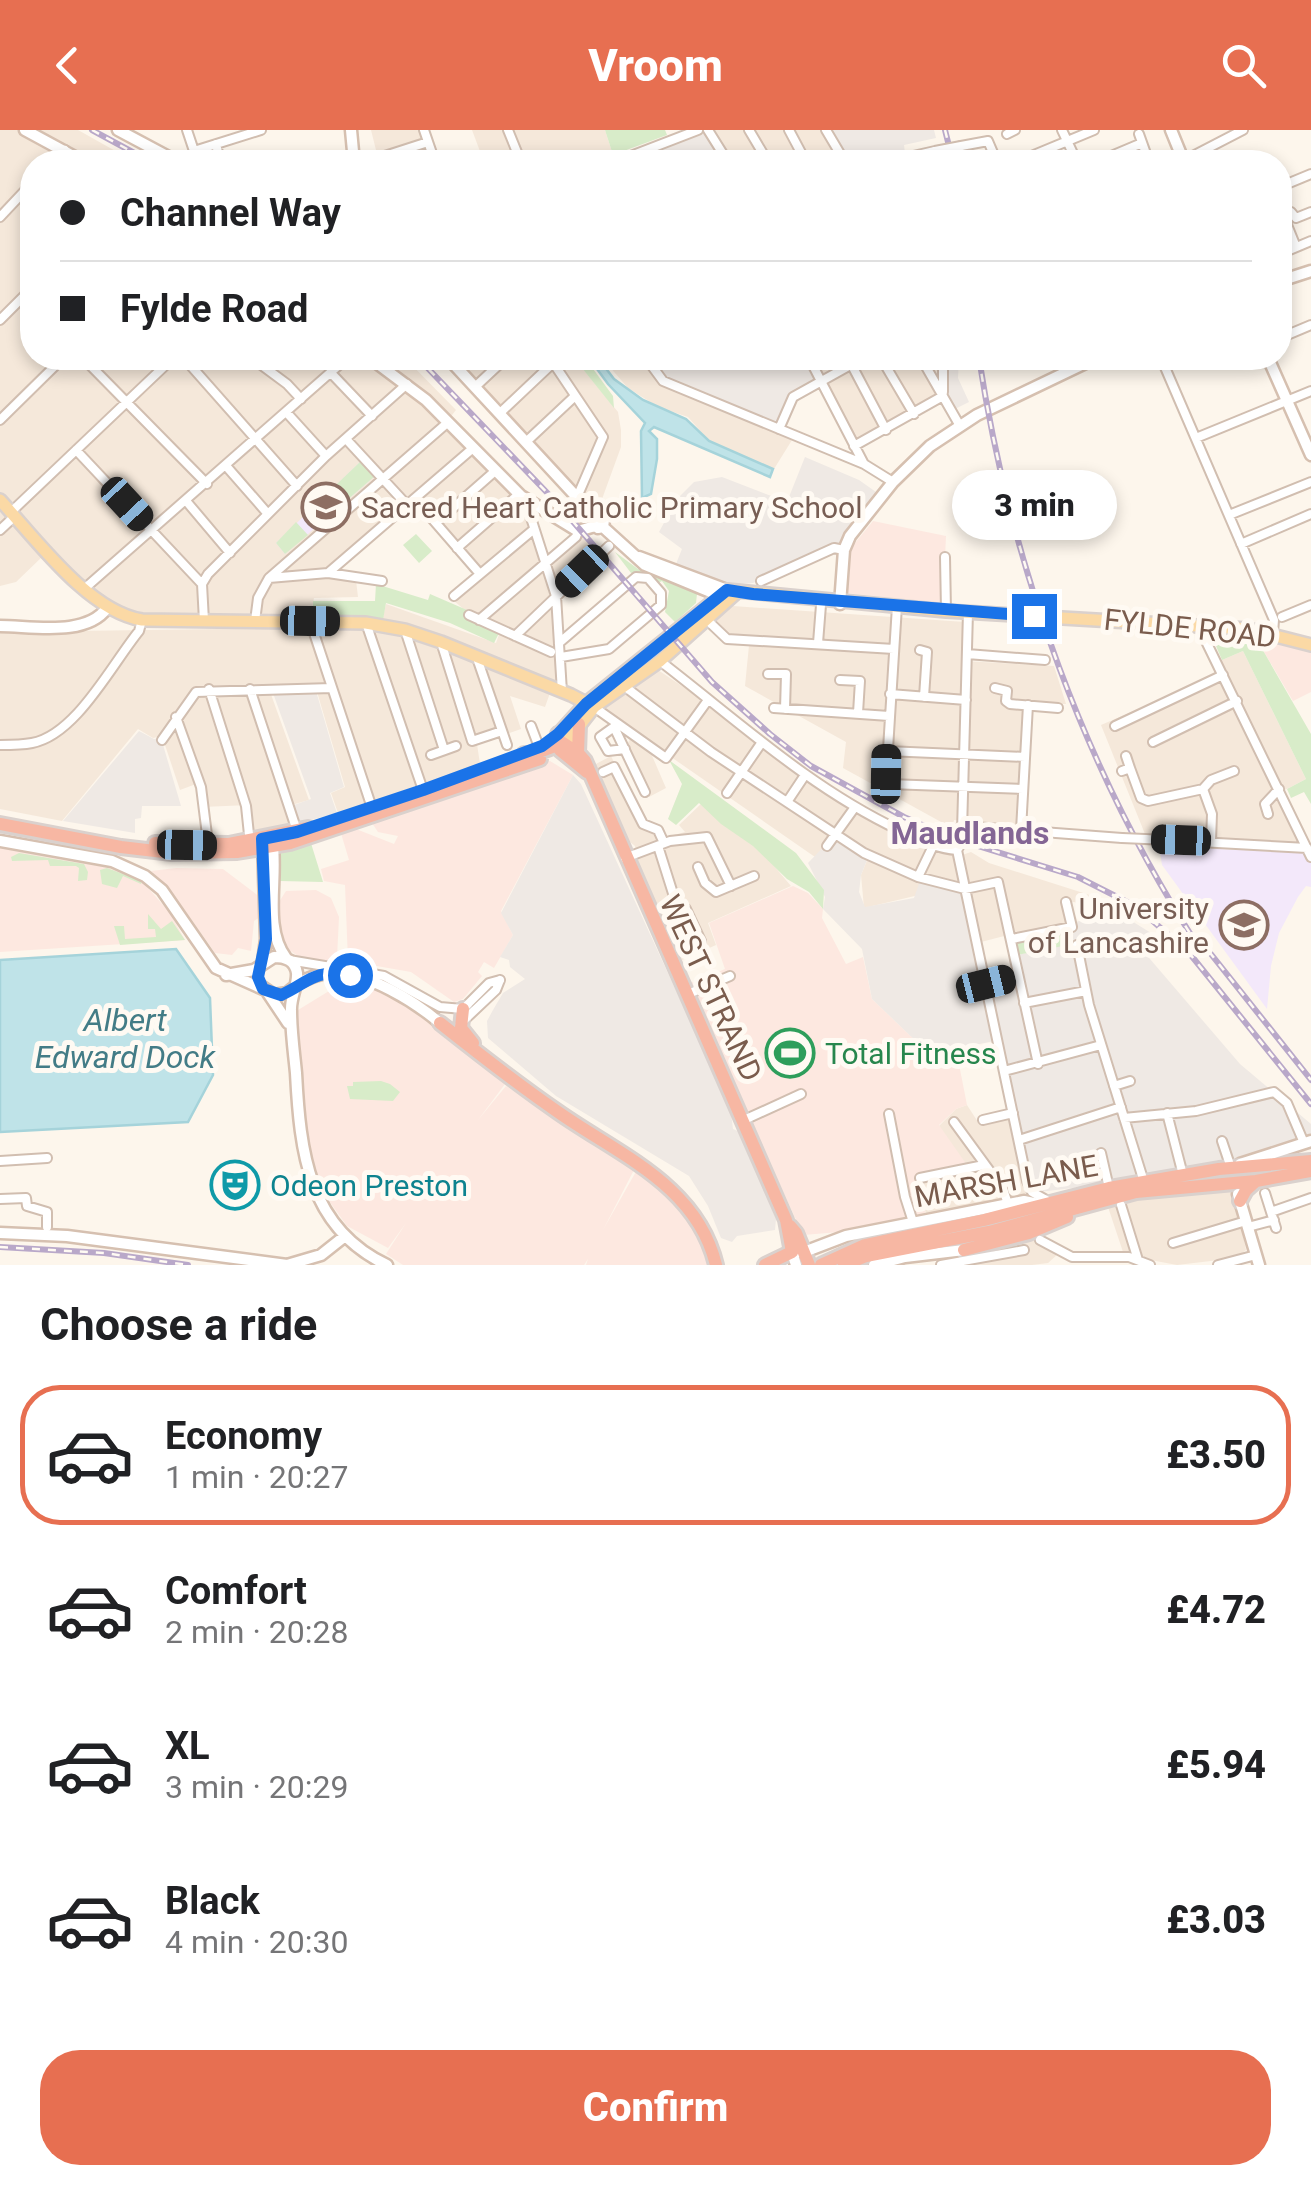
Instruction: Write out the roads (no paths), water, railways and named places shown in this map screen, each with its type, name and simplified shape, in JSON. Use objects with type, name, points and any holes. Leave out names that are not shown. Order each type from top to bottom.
[{"type":"highway","points":[[514,755],[534,754],[564,737]]},
{"type":"highway","points":[[541,752],[564,737]]},
{"type":"highway","points":[[564,737],[581,763]]},
{"type":"highway","points":[[564,737],[581,763]]},
{"type":"highway","points":[[0,824],[121,847],[212,854],[262,844],[373,810],[514,755],[541,752],[581,763]]},
{"type":"highway","name":"WEST STRAND","points":[[581,763],[744,1120],[800,1260]]},
{"type":"highway","points":[[0,816],[133,840],[208,845],[262,844],[373,810]]},
{"type":"highway","points":[[462,1016],[468,1038],[510,1080]]},
{"type":"highway","points":[[440,1023],[510,1080],[669,1186],[702,1228],[716,1265]]},
{"type":"highway","points":[[1233,1175],[1311,1161]]},
{"type":"highway","points":[[1240,1201],[1246,1190],[1311,1171]]},
{"type":"highway","name":"MARSH LANE","points":[[1105,1194],[1184,1175],[1233,1175]]},
{"type":"highway","points":[[1233,1175],[1261,1187]]},
{"type":"highway","name":"MARSH LANE","points":[[1048,1204],[1233,1175]]},
{"type":"highway","points":[[844,1265],[857,1254],[989,1232],[1105,1194]]},
{"type":"highway","points":[[966,1258],[1105,1194]]},
{"type":"highway","points":[[821,1265],[1048,1204]]},
{"type":"highway","points":[[765,1265],[780,1247],[788,1225]]},
{"type":"highway","points":[[765,1265],[800,1260]]},
{"type":"main road","points":[[0,500],[84,590],[107,608],[142,620],[366,623],[405,630],[592,702],[624,686],[660,660],[705,615]]},
{"type":"main road","points":[[564,737],[592,702],[729,594]]},
{"type":"main road","name":"FYLDE ROAD","points":[[729,594],[1198,626],[1273,633],[1311,645]]},
{"type":"main road","name":"FYLDE ROAD","points":[[729,594],[821,605],[840,602]]},
{"type":"main road","points":[[564,737],[566,694]]},
{"type":"street","points":[[25,130],[65,150]]},
{"type":"street","points":[[118,130],[156,150]]},
{"type":"street","points":[[197,150],[228,135],[261,130]]},
{"type":"street","points":[[424,130],[431,150]]},
{"type":"street","points":[[646,150],[698,130]]},
{"type":"street","points":[[1062,130],[1071,150]]},
{"type":"street","points":[[1047,150],[1094,130]]},
{"type":"street","points":[[1206,150],[1244,130]]},
{"type":"street","points":[[1118,150],[1140,138],[1144,150]]},
{"type":"street","points":[[940,150],[985,140],[993,150]]},
{"type":"street","points":[[403,150],[428,142]]},
{"type":"street","points":[[216,144],[217,150]]},
{"type":"street","points":[[0,217],[20,196]]},
{"type":"street","points":[[1292,235],[1296,247]]},
{"type":"street","points":[[1292,249],[1311,241]]},
{"type":"street","points":[[0,319],[20,300]]},
{"type":"street","points":[[0,420],[51,370]]},
{"type":"street","points":[[96,370],[207,484]]},
{"type":"street","points":[[0,530],[160,370]]},
{"type":"street","points":[[195,370],[297,486]]},
{"type":"street","points":[[266,370],[301,399]]},
{"type":"street","points":[[84,590],[334,370]]},
{"type":"street","points":[[387,370],[407,384],[522,496],[578,531]]},
{"type":"street","points":[[461,370],[615,540],[639,557],[729,594]]},
{"type":"street","points":[[476,386],[493,370]]},
{"type":"street","points":[[500,413],[541,370]]},
{"type":"street","points":[[557,370],[602,437],[578,495]]},
{"type":"street","points":[[655,370],[663,381],[864,464],[892,482]]},
{"type":"street","points":[[815,370],[864,464]]},
{"type":"street","points":[[780,429],[793,397],[838,370]]},
{"type":"street","points":[[855,370],[886,430]]},
{"type":"street","points":[[888,370],[914,414]]},
{"type":"street","points":[[928,370],[960,426]]},
{"type":"street","points":[[943,370],[943,396]]},
{"type":"street","points":[[840,602],[844,550],[850,536],[892,482],[930,446],[960,426],[1064,370]]},
{"type":"street","points":[[1166,370],[1274,620],[1273,633]]},
{"type":"street","points":[[1273,370],[1307,435],[1311,456]]},
{"type":"street","points":[[331,373],[372,416]]},
{"type":"street","points":[[202,584],[326,456],[407,384]]},
{"type":"street","points":[[1196,438],[1311,391]]},
{"type":"street","points":[[854,446],[943,396]]},
{"type":"street","points":[[527,441],[574,397]]},
{"type":"street","points":[[287,413],[326,456]]},
{"type":"street","points":[[254,620],[258,598],[269,578],[446,424]]},
{"type":"street","points":[[346,439],[383,479],[436,524],[480,574]]},
{"type":"street","points":[[76,450],[202,584],[204,620]]},
{"type":"street","points":[[328,573],[472,450]]},
{"type":"street","points":[[227,466],[268,514]]},
{"type":"street","points":[[436,524],[494,472]]},
{"type":"street","points":[[1229,516],[1311,482]]},
{"type":"street","points":[[522,496],[556,596],[566,694]]},
{"type":"street","points":[[457,548],[522,496]]},
{"type":"street","points":[[187,502],[230,553]]},
{"type":"street","points":[[1241,544],[1311,514]]},
{"type":"street","points":[[578,531],[598,524]]},
{"type":"street","points":[[454,596],[533,530]]},
{"type":"street","points":[[479,620],[576,537],[578,531]]},
{"type":"street","points":[[515,636],[609,546]]},
{"type":"street","points":[[761,581],[834,548],[844,550]]},
{"type":"street","points":[[639,557],[645,564],[702,589],[729,594]]},
{"type":"street","points":[[944,557],[946,610]]},
{"type":"street","points":[[269,578],[328,573],[382,581]]},
{"type":"street","points":[[560,642],[636,577],[648,578],[660,594],[660,606],[609,649],[561,657]]},
{"type":"street","points":[[702,589],[705,615],[727,639],[894,648]]},
{"type":"street","points":[[818,643],[821,605]]},
{"type":"street","points":[[892,606],[888,784],[1023,789]]},
{"type":"street","points":[[1282,617],[1307,607],[1308,620]]},
{"type":"street","points":[[0,626],[80,626],[101,616],[107,608]]},
{"type":"street","points":[[968,612],[958,848],[1028,1196]]},
{"type":"street","points":[[469,615],[551,652]]},
{"type":"street","points":[[0,745],[34,743],[58,731],[91,696],[139,631],[142,620]]},
{"type":"street","points":[[310,621],[373,810]]},
{"type":"street","points":[[366,623],[424,793]]},
{"type":"street","points":[[1198,626],[1309,853]]},
{"type":"street","points":[[405,630],[444,750]]},
{"type":"street","points":[[441,642],[472,741],[502,731]]},
{"type":"street","points":[[920,650],[927,652],[924,697]]},
{"type":"street","points":[[967,654],[1045,660]]},
{"type":"street","points":[[477,658],[514,755]]},
{"type":"street","points":[[660,660],[804,775],[855,807],[932,846],[958,848]]},
{"type":"street","points":[[768,674],[786,674],[786,709]]},
{"type":"street","points":[[1115,726],[1223,675]]},
{"type":"street","points":[[840,680],[860,681],[858,714]]},
{"type":"street","points":[[624,686],[685,733],[864,853],[918,876],[966,889],[998,882],[1038,1064]]},
{"type":"street","points":[[162,740],[196,692],[332,688]]},
{"type":"street","points":[[996,688],[1006,690],[1006,701],[1010,704],[1058,708]]},
{"type":"street","points":[[208,689],[262,844],[279,950],[296,972],[291,1001],[292,1033],[303,1159],[328,1214],[345,1236],[358,1249],[387,1265]]},
{"type":"street","points":[[250,689],[297,832]]},
{"type":"street","points":[[890,694],[966,700]]},
{"type":"street","points":[[592,702],[616,725],[662,757],[670,756],[708,700]]},
{"type":"street","points":[[1153,742],[1174,736],[1236,702]]},
{"type":"street","points":[[1021,830],[1028,705]]},
{"type":"street","points":[[774,708],[889,716]]},
{"type":"street","points":[[176,718],[205,808],[208,845]]},
{"type":"street","points":[[616,725],[645,792]]},
{"type":"street","points":[[616,725],[600,737],[608,751],[625,749]]},
{"type":"street","points":[[531,726],[541,752]]},
{"type":"street","points":[[727,793],[762,742]]},
{"type":"street","points":[[431,755],[456,746]]},
{"type":"street","points":[[887,751],[1025,757]]},
{"type":"street","points":[[1126,756],[1126,770],[1142,798],[1148,801],[1202,788],[1229,769]]},
{"type":"street","points":[[603,772],[614,767],[643,824],[658,830],[676,902],[686,909],[700,941]]},
{"type":"street","points":[[788,802],[804,775]]},
{"type":"street","points":[[1202,788],[1212,814],[1212,842]]},
{"type":"street","points":[[1268,814],[1265,804],[1279,789]]},
{"type":"street","points":[[1148,801],[1148,816]]},
{"type":"street","points":[[827,846],[855,807]]},
{"type":"street","points":[[961,829],[1212,842],[1309,853]]},
{"type":"street","points":[[625,858],[661,844],[706,837],[730,886]]},
{"type":"street","points":[[0,841],[112,861],[146,876],[168,898],[216,968],[265,991],[281,995],[323,974],[350,975],[402,995],[440,1023],[462,1016],[496,990],[500,980],[489,984],[462,1016]]},
{"type":"street","points":[[262,844],[266,939],[258,977],[292,1033]]},
{"type":"street","points":[[918,876],[932,846]]},
{"type":"street","points":[[698,867],[716,892],[754,876]]},
{"type":"street","points":[[1012,939],[1072,927],[1066,902]]},
{"type":"street","points":[[1077,945],[1101,1045],[1144,1182]]},
{"type":"street","points":[[226,975],[244,974],[274,957],[287,959],[384,976],[462,1016]]},
{"type":"street","points":[[686,995],[730,976]]},
{"type":"street","points":[[986,984],[1018,976]]},
{"type":"street","points":[[1024,1003],[1086,991]]},
{"type":"street","points":[[1004,1071],[1101,1045]]},
{"type":"street","points":[[1114,1086],[1130,1080]]},
{"type":"street","points":[[1124,1118],[1196,1111],[1274,1092],[1288,1103],[1308,1142]]},
{"type":"street","points":[[744,1120],[802,1094]]},
{"type":"street","points":[[1019,1140],[1120,1107]]},
{"type":"street","points":[[986,1115],[1013,1113]]},
{"type":"street","points":[[1168,1113],[1184,1175]]},
{"type":"street","points":[[889,1114],[913,1222]]},
{"type":"street","points":[[954,1122],[1003,1190],[1008,1204]]},
{"type":"street","points":[[1218,1265],[1258,1260],[1222,1141]]},
{"type":"street","name":"MARSH LANE","points":[[1233,1175],[1308,1142]]},
{"type":"street","points":[[1101,1153],[1105,1194]]},
{"type":"street","points":[[0,1161],[47,1158]]},
{"type":"street","points":[[920,1178],[984,1164]]},
{"type":"street","points":[[1261,1187],[1273,1220]]},
{"type":"street","name":"MARSH LANE","points":[[800,1260],[846,1236],[1008,1204],[1028,1196],[1048,1204]]},
{"type":"street","points":[[0,1199],[26,1198],[28,1206],[47,1212],[47,1227]]},
{"type":"street","points":[[1173,1244],[1273,1220],[1311,1198]]},
{"type":"street","points":[[1119,1210],[1138,1260]]},
{"type":"street","points":[[0,1234],[66,1236],[287,1265],[321,1255],[345,1236]]},
{"type":"street","points":[[1040,1240],[1072,1257],[1138,1260],[1150,1265]]},
{"type":"street","points":[[941,1265],[1024,1250]]},
{"type":"street","points":[[874,1265],[905,1256],[966,1258]]},
{"type":"water","points":[[598,370],[607,370],[643,400],[686,419],[709,441],[773,469],[770,477],[654,427],[649,431],[657,439],[657,459],[651,494],[642,498],[641,431],[645,423]]},
{"type":"water","name":"Albert Edward Dock","points":[[176,949],[210,998],[213,1075],[188,1122],[0,1132],[0,960]]},
{"type":"railway","points":[[92,130],[129,150]]},
{"type":"railway","points":[[945,130],[950,150]]},
{"type":"railway","points":[[430,370],[556,502],[712,682],[770,734],[811,766],[904,817],[952,838],[1078,877],[1137,907],[1190,954],[1311,1104]]},
{"type":"railway","points":[[981,370],[1011,514],[1059,667],[1123,814],[1202,952]]},
{"type":"railway","points":[[1199,939],[1311,1080]]},
{"type":"railway","points":[[0,1247],[104,1253],[188,1265]]},
{"type":"place","name":"Sacred Heart Catholic Primary School","points":[[326,507]]},
{"type":"place","name":"University of Lancashire","points":[[1244,925]]},
{"type":"place","name":"Total Fitness","points":[[790,1053]]},
{"type":"place","name":"Odeon Preston","points":[[235,1185]]},
{"type":"district","name":"Maudlands","points":[[970,833]]}]
